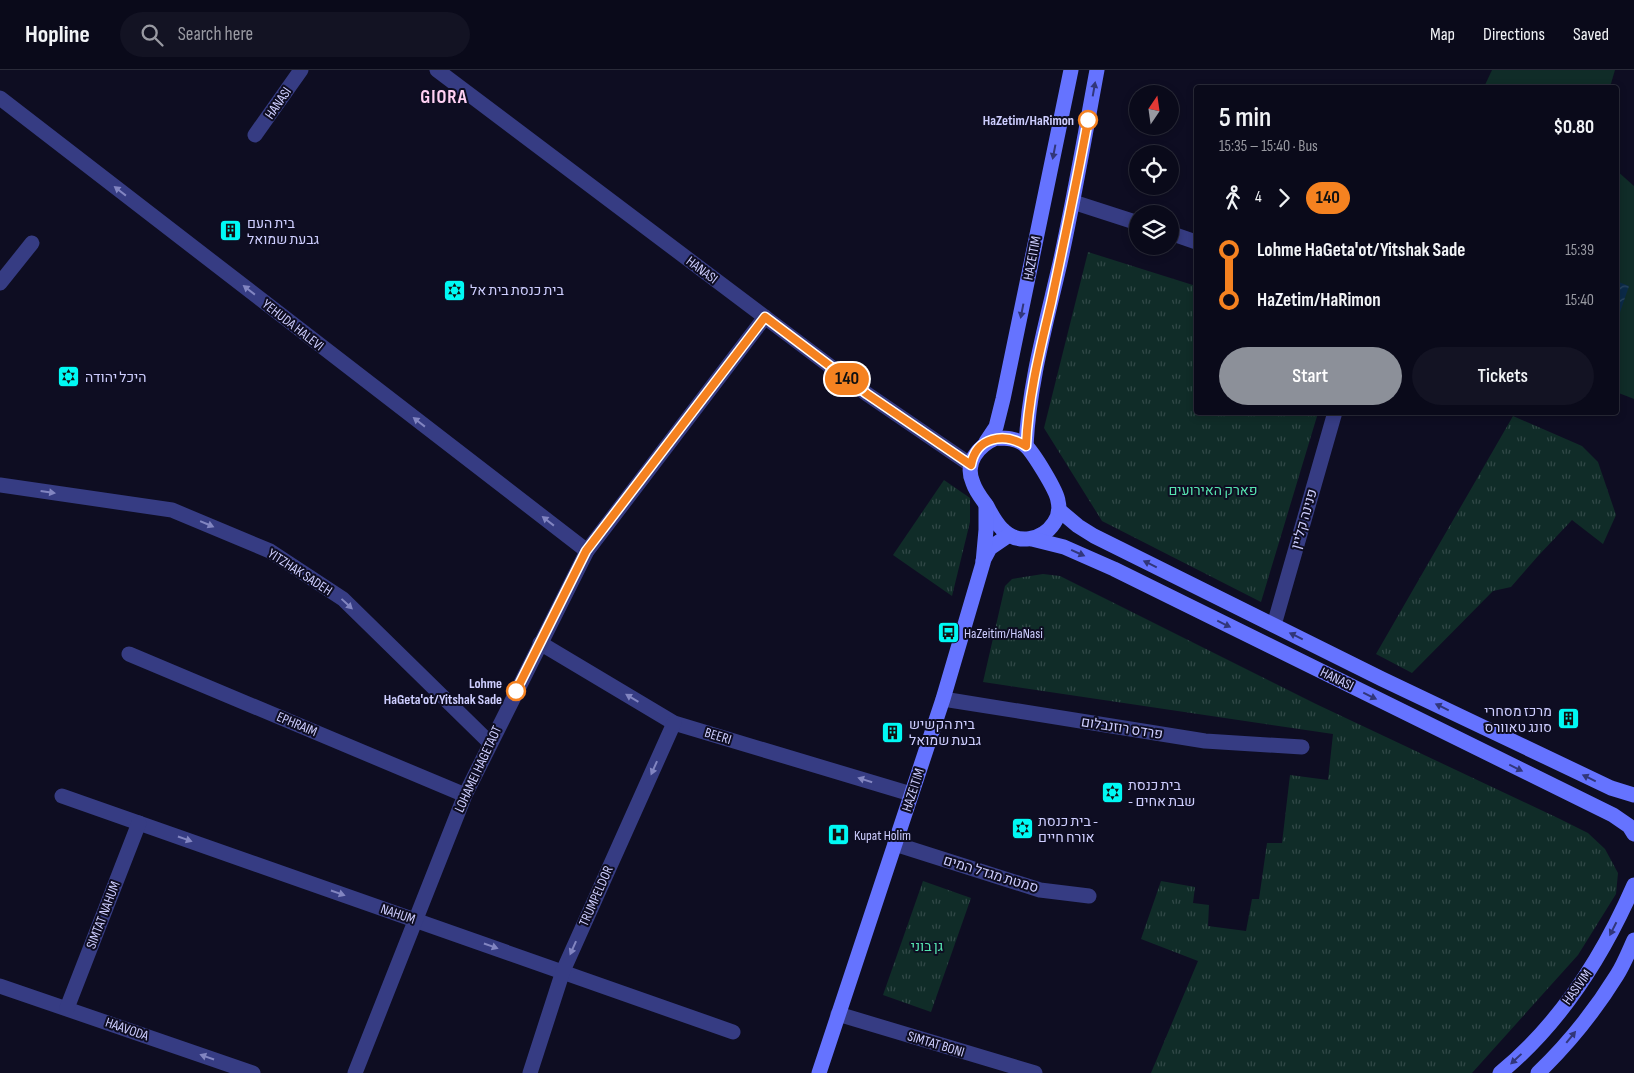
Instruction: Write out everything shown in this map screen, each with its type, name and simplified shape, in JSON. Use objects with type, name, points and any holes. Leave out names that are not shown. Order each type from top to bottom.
[{"type":"street","name":"HANASI","points":[[255,135],[301,70]]},
{"type":"street","name":"HANASI","points":[[437,70],[867,394],[971,465]]},
{"type":"street","name":"HAZEITIM","points":[[986,442],[996,427],[1003,399],[1071,70]]},
{"type":"street","name":"HAZEITIM","points":[[1026,446],[1034,378],[1073,202],[1097,70]]},
{"type":"street","name":"YEHUDA HALEVI","points":[[0,98],[586,551]]},
{"type":"street","points":[[1073,202],[1129,220]]},
{"type":"street","points":[[1179,236],[1194,241]]},
{"type":"street","points":[[0,283],[32,243]]},
{"type":"street","name":"LOHAMEI HAGETAOT","points":[[355,1073],[465,795],[586,551],[765,317]]},
{"type":"street","name":"פנינה קליין","points":[[1274,625],[1334,415]]},
{"type":"street","points":[[996,438],[1006,438],[1017,440],[1026,446],[1054,490],[1059,510],[1056,520],[1050,529],[1042,535],[1032,539],[1020,539],[1009,535],[1000,528],[972,482],[970,471],[972,460],[977,450],[986,442],[996,438]]},
{"type":"street","name":"YITZHAK SADEH","points":[[0,485],[172,510],[270,551],[343,599],[490,743]]},
{"type":"street","name":"HAZEITIM","points":[[983,563],[986,505]]},
{"type":"street","name":"HANASI","points":[[1059,510],[1078,526],[1094,536],[1611,788],[1634,795]]},
{"type":"street","name":"HAZEITIM","points":[[819,1073],[942,699],[983,563],[990,548],[1009,535]]},
{"type":"street","name":"HANASI","points":[[1032,539],[1064,547],[1114,569],[1613,815],[1629,826],[1634,834]]},
{"type":"street","name":"BEERI","points":[[540,643],[674,723],[911,794]]},
{"type":"street","name":"EPHRAIM","points":[[129,654],[465,795]]},
{"type":"street","name":"פרדס רוזנבלום","points":[[942,699],[1205,741],[1302,747]]},
{"type":"street","name":"TRUMPELDOR","points":[[530,1073],[562,972],[674,723]]},
{"type":"street","name":"NAHUM","points":[[62,796],[733,1032]]},
{"type":"street","name":"SIMTAT NAHUM","points":[[67,1008],[139,823]]},
{"type":"street","name":"סמטת מגדל המים","points":[[895,844],[1040,890],[1089,896]]},
{"type":"street","name":"HASIVIM","points":[[1500,1073],[1536,1040],[1597,960],[1634,885]]},
{"type":"street","name":"HASIVIM","points":[[1538,1073],[1555,1057],[1583,1023],[1618,974],[1634,940]]},
{"type":"street","name":"HAAVODA","points":[[0,986],[253,1073]]},
{"type":"street","name":"SIMTAT BONI","points":[[838,1014],[1035,1073]]},
{"type":"green space","points":[[1492,70],[1615,70],[1611,85],[1485,85]]},
{"type":"green space","points":[[1619,173],[1634,186],[1634,399],[1619,393]]},
{"type":"green space","name":"פארק האירועים","points":[[1088,252],[1194,285],[1194,415],[1317,415],[1261,602],[1102,521],[1044,428]]},
{"type":"green space","points":[[1513,416],[1582,446],[1598,462],[1616,515],[1603,544],[1572,520],[1511,587],[1493,591],[1412,673],[1376,654]]},
{"type":"green space","points":[[944,480],[970,498],[970,522],[952,596],[893,555]]},
{"type":"green space","points":[[1043,574],[1060,576],[1316,704],[1560,819],[1588,833],[1605,849],[1618,873],[1616,894],[1578,955],[1472,1073],[1151,1073],[1198,961],[1141,939],[1161,881],[1195,887],[1193,903],[1209,905],[1208,926],[1246,931],[1252,899],[1259,899],[1267,843],[1282,843],[1290,775],[1328,780],[1333,734],[983,682],[1005,586],[1012,579]]},
{"type":"green space","name":"גן בוני","points":[[923,881],[971,898],[931,1012],[883,995]]},
{"type":"water","points":[[1619,282],[1629,286],[1619,315]]},
{"type":"bus line","name":"140","points":[[516,691],[586,551],[765,317],[867,394],[971,465],[977,450],[986,442],[996,438],[1017,440],[1026,446],[1034,378],[1068,227],[1088,120]]},
{"type":"place","name":"HaZetim/HaRimon","points":[[1088,120]]},
{"type":"place","name":"בית העם גבעת שמואל","points":[[231,231]]},
{"type":"place","name":"בית כנסת בית אל","points":[[454,290]]},
{"type":"place","name":"היכל יהודה","points":[[69,377]]},
{"type":"place","name":"HaZeitim/HaNasi","points":[[948,633]]},
{"type":"place","name":"Lohme HaGeta'ot/Yitshak Sade","points":[[516,691]]},
{"type":"place","name":"מרכז מסחרי סונג טאוורס","points":[[1568,719]]},
{"type":"place","name":"בית הקשיש גבעת שמואל","points":[[893,732]]},
{"type":"place","name":"בית כנסת - שבת אחים","points":[[1112,793]]},
{"type":"place","name":"בית כנסת - אורח חיים","points":[[1022,829]]},
{"type":"place","name":"Kupat Holim","points":[[838,835]]},
{"type":"district","name":"GIORA","points":[[444,97]]}]
